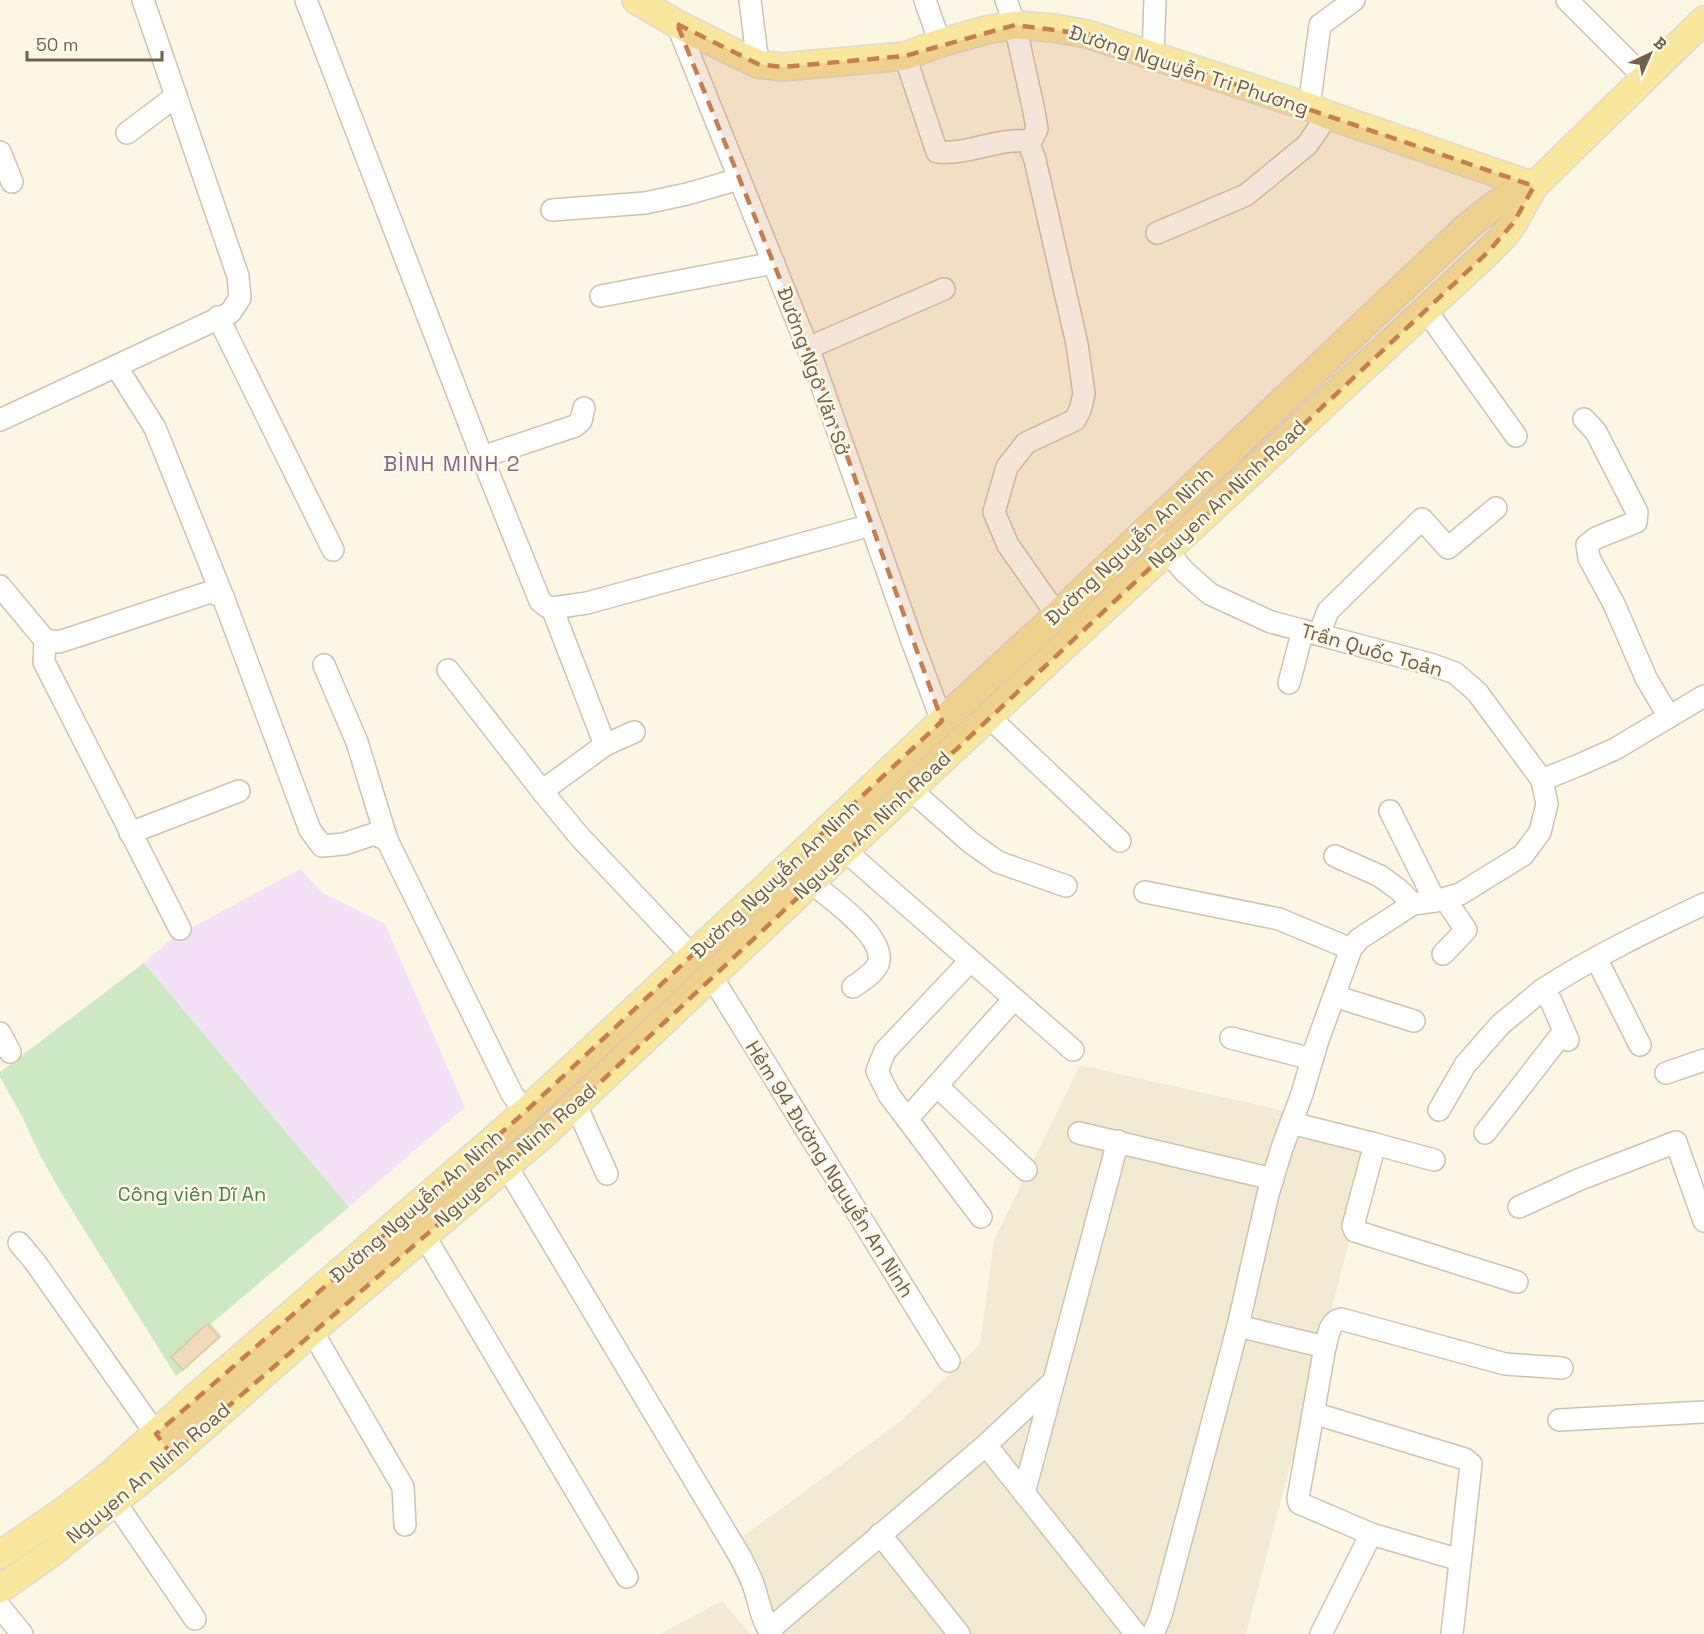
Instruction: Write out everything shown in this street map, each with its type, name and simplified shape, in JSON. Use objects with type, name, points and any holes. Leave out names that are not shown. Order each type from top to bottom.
[{"type":"main road","name":"Đường Nguyễn Tri Phương","points":[[636,0],[677,24],[758,64],[782,66],[905,56],[986,30],[1015,25],[1054,28],[1087,34],[1534,186]]},
{"type":"main road","name":"Nguyen An Ninh Road","points":[[0,1589],[50,1554],[172,1455],[312,1331],[544,1134],[811,882],[835,842],[910,789],[1504,235],[1534,186],[1644,77],[1702,27]]},
{"type":"main road","name":"Đường Nguyễn An Ninh","points":[[0,1555],[93,1488],[525,1112],[693,957],[835,842],[942,721],[1467,226],[1496,204],[1534,186]]},
{"type":"main road","points":[[525,1112],[544,1134]]},
{"type":"main road","points":[[156,1434],[172,1455]]},
{"type":"street","points":[[0,420],[230,313],[240,297],[238,276],[143,0]]},
{"type":"street","points":[[306,0],[482,457],[540,601],[552,608],[587,603],[871,525]]},
{"type":"street","points":[[750,0],[758,64]]},
{"type":"street","points":[[926,0],[940,43]]},
{"type":"street","points":[[905,56],[937,152],[949,153],[1014,140],[1028,141],[1033,137],[1036,129],[1034,111],[1015,25],[1006,0]]},
{"type":"street","points":[[1153,56],[1155,0]]},
{"type":"street","points":[[1157,233],[1246,195],[1307,145],[1318,111],[1320,25],[1354,0]]},
{"type":"street","points":[[1567,0],[1644,77]]},
{"type":"street","name":"Đường Ngô Văn Sở","points":[[677,24],[808,348],[942,721]]},
{"type":"street","points":[[127,133],[176,96]]},
{"type":"street","points":[[1028,141],[1035,160],[1077,345],[1084,394],[1075,420],[1026,443],[1007,467],[993,512],[1008,545],[1057,615]]},
{"type":"street","points":[[0,152],[12,182]]},
{"type":"street","points":[[552,210],[645,202],[687,194],[740,179]]},
{"type":"street","points":[[601,296],[774,263]]},
{"type":"street","points":[[808,348],[945,289]]},
{"type":"street","points":[[1425,309],[1516,436]]},
{"type":"street","points":[[218,317],[333,550]]},
{"type":"street","points":[[116,366],[155,428],[223,597],[310,830],[322,846],[344,844],[374,834],[387,840]]},
{"type":"street","points":[[482,457],[575,426],[580,421],[584,408]]},
{"type":"street","points":[[1584,419],[1596,432],[1637,512],[1636,522],[1596,538],[1587,545],[1589,558],[1614,604],[1646,678],[1669,717]]},
{"type":"street","points":[[1289,683],[1311,632],[1328,611],[1422,519],[1448,548],[1496,508]]},
{"type":"street","name":"Trần Quốc Toản","points":[[1148,529],[1185,572],[1210,594],[1271,622],[1430,664],[1455,673],[1477,692],[1542,780]]},
{"type":"street","points":[[0,586],[45,640],[59,642],[210,592],[223,597]]},
{"type":"street","points":[[552,608],[605,745]]},
{"type":"street","points":[[45,640],[44,662],[180,929]]},
{"type":"street","points":[[324,666],[357,742],[387,840],[512,1094],[525,1112]]},
{"type":"street","points":[[448,670],[579,836],[693,957]]},
{"type":"street","points":[[1153,1634],[1161,1615],[1238,1326],[1273,1179],[1351,949],[1359,939],[1413,904],[1460,894],[1523,855],[1540,832],[1547,804],[1542,780],[1615,748],[1704,696]]},
{"type":"street","points":[[988,717],[1120,841]]},
{"type":"street","points":[[542,791],[605,745],[634,732]]},
{"type":"street","points":[[910,789],[970,842],[998,862],[1066,886]]},
{"type":"street","points":[[130,833],[239,791]]},
{"type":"street","points":[[1390,812],[1440,900],[1466,930],[1443,954]]},
{"type":"street","points":[[835,842],[1072,1050]]},
{"type":"street","points":[[1335,856],[1380,876],[1413,904]]},
{"type":"street","points":[[811,882],[861,926],[877,949],[879,961],[875,969],[853,987]]},
{"type":"street","points":[[1145,892],[1279,919],[1351,949]]},
{"type":"street","points":[[1439,1110],[1465,1065],[1500,1025],[1542,990],[1656,926],[1704,904]]},
{"type":"street","points":[[1596,958],[1640,1045]]},
{"type":"street","points":[[970,961],[885,1051],[877,1071],[890,1095],[981,1217]]},
{"type":"street","name":"Hẻm 94 Đường Nguyễn An Ninh","points":[[712,977],[949,1361]]},
{"type":"street","points":[[1485,1133],[1566,1036],[1551,1001],[1542,990]]},
{"type":"street","points":[[1334,996],[1414,1021]]},
{"type":"street","points":[[908,1119],[1014,999]]},
{"type":"street","points":[[1231,1038],[1312,1059]]},
{"type":"street","points":[[1666,1072],[1704,1060]]},
{"type":"street","points":[[937,1086],[1026,1170]]},
{"type":"street","points":[[576,1104],[607,1174]]},
{"type":"street","points":[[1292,1124],[1434,1160]]},
{"type":"street","points":[[1079,1133],[1273,1179]]},
{"type":"street","points":[[1024,1493],[1118,1141]]},
{"type":"street","points":[[1519,1207],[1578,1180],[1676,1142],[1704,1221]]},
{"type":"street","points":[[1375,1144],[1353,1226],[1355,1231],[1517,1282]]},
{"type":"street","points":[[507,1167],[741,1558],[770,1632],[880,1534],[986,1445],[1054,1381]]},
{"type":"street","points":[[424,1235],[627,1577]]},
{"type":"street","points":[[19,1243],[35,1262],[156,1434]]},
{"type":"street","points":[[1460,1560],[1371,1534],[1299,1503],[1313,1413],[1331,1325],[1341,1319],[1505,1364],[1562,1368]]},
{"type":"street","points":[[1238,1326],[1325,1347]]},
{"type":"street","points":[[312,1331],[402,1487],[405,1525]]},
{"type":"street","points":[[1559,1420],[1704,1412]]},
{"type":"street","points":[[1313,1413],[1469,1461],[1472,1469],[1452,1634]]},
{"type":"street","points":[[986,1445],[1136,1634]]},
{"type":"street","points":[[115,1502],[195,1619]]},
{"type":"street","points":[[880,1534],[959,1634]]},
{"type":"street","points":[[1321,1634],[1371,1534]]},
{"type":"street","points":[[0,1607],[22,1634]]},
{"type":"highlighted area","points":[[677,24],[758,64],[782,67],[905,56],[1015,25],[1087,34],[1534,186],[1514,222],[1488,252],[576,1105],[172,1455],[156,1434],[525,1112],[942,721],[813,361]]},
{"type":"shaded area","points":[[300,869],[323,893],[385,924],[465,1107],[349,1207],[144,963],[173,938]]},
{"type":"shaded area","points":[[1080,1065],[1378,1132],[1246,1634],[765,1634],[723,1551],[901,1421],[980,1344],[994,1240]]},
{"type":"shaded area","points":[[722,1601],[750,1634],[660,1634]]},
{"type":"green space","name":"Công viên Dĩ An","points":[[144,963],[349,1207],[211,1324],[222,1337],[176,1376],[60,1191],[0,1077],[0,1072]]},
{"type":"building","points":[[207,1324],[219,1337],[183,1370],[171,1357]]},
{"type":"district","name":"BÌNH MINH 2","points":[[452,463]]}]
